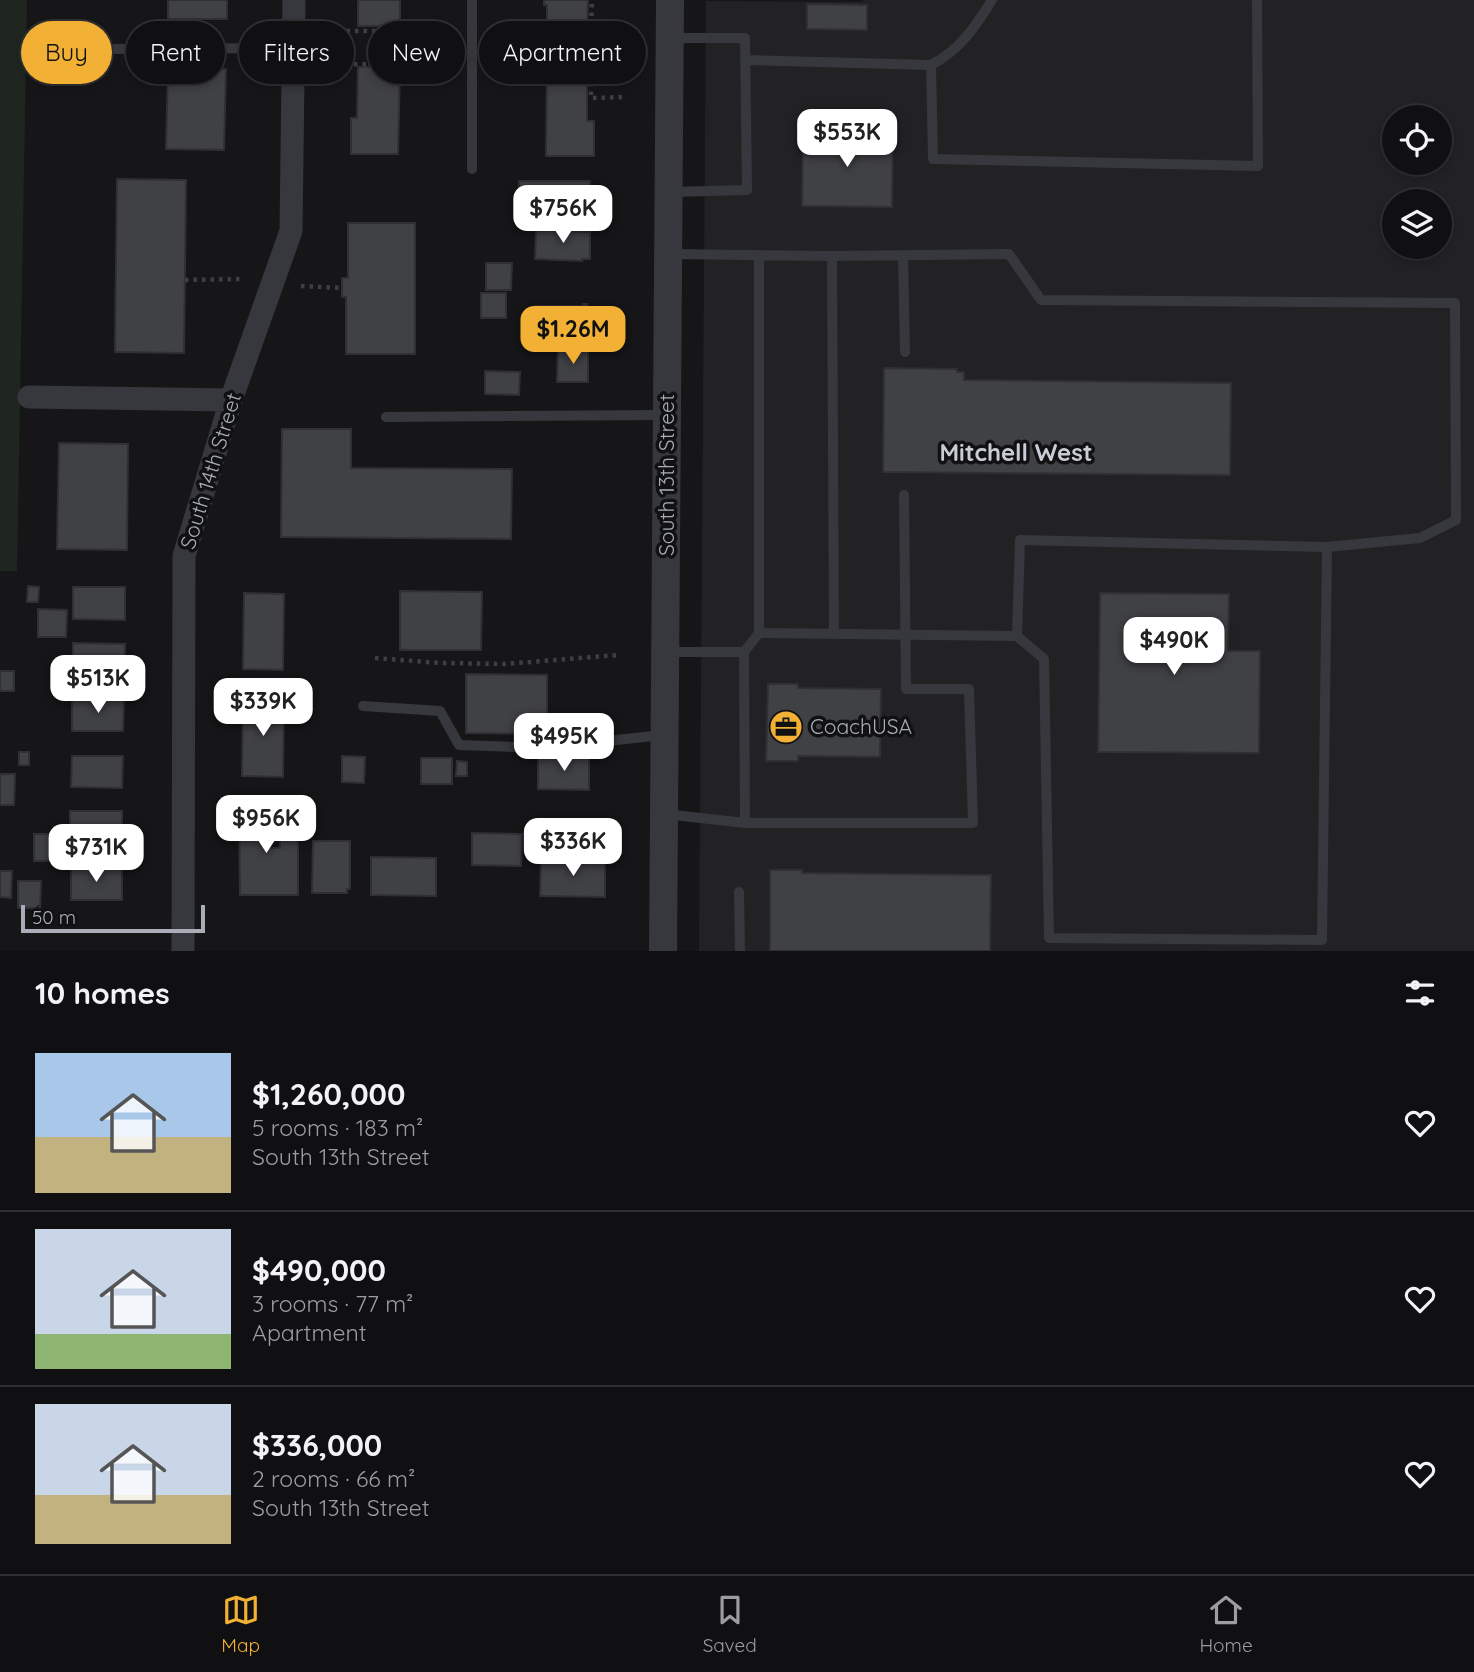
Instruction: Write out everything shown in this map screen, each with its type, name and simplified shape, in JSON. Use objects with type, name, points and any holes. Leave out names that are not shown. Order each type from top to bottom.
[{"type":"street","name":"South 14th Street","points":[[294,0],[294,21]]},
{"type":"street","name":"South 13th Street","points":[[663,951],[670,0]]},
{"type":"street","name":"South 14th Street","points":[[183,951],[184,556],[231,400],[290,231],[292,84]]},
{"type":"street","points":[[29,397],[231,400]]},
{"type":"lane","points":[[472,0],[472,169]]},
{"type":"lane","points":[[746,60],[930,65],[947,56],[965,40],[992,0]]},
{"type":"lane","points":[[930,65],[933,159],[1258,166],[1257,0]]},
{"type":"lane","points":[[669,192],[747,190],[745,38],[670,38]]},
{"type":"lane","points":[[112,49],[239,48]]},
{"type":"lane","points":[[669,254],[1009,254],[1041,300],[1455,303],[1456,520],[1420,538],[1327,547],[1020,540],[1017,636]]},
{"type":"lane","points":[[745,823],[744,652],[759,633],[759,255]]},
{"type":"lane","points":[[903,255],[905,352]]},
{"type":"lane","points":[[832,256],[835,634]]},
{"type":"lane","points":[[386,417],[667,415]]},
{"type":"lane","points":[[665,814],[745,823],[973,823],[969,689],[906,689],[904,495]]},
{"type":"lane","points":[[759,633],[1017,636],[1044,659],[1049,938],[1322,940],[1327,547]]},
{"type":"lane","points":[[665,652],[744,652]]},
{"type":"lane","points":[[363,706],[440,711],[459,745],[543,748],[665,734]]},
{"type":"lane","points":[[739,892],[740,951]]},
{"type":"path","points":[[185,280],[241,279]]},
{"type":"path","points":[[301,286],[342,288]]},
{"type":"path","points":[[375,658],[505,664],[618,656]]},
{"type":"shaded area","points":[[0,0],[27,0],[27,21],[21,21],[21,84],[26,84],[17,571],[0,571]]},
{"type":"shaded area","points":[[1474,0],[1474,951],[699,951],[706,1]]},
{"type":"building","points":[[168,0],[227,0],[227,19],[168,19]]},
{"type":"building","points":[[358,0],[400,0],[400,21],[368,21],[368,26],[358,26]]},
{"type":"building","points":[[544,0],[588,0],[587,21],[547,21],[547,5],[544,5]]},
{"type":"building","points":[[807,4],[867,5],[867,30],[807,29]]},
{"type":"building","points":[[358,67],[368,67],[368,84],[400,84],[398,154],[351,154],[351,118],[357,118]]},
{"type":"building","points":[[226,69],[224,150],[166,149],[168,84],[225,84]]},
{"type":"building","points":[[547,84],[587,84],[587,121],[594,121],[594,156],[546,156]]},
{"type":"building","points":[[803,132],[893,133],[892,207],[802,206]]},
{"type":"building","points":[[117,179],[186,180],[184,353],[115,352]]},
{"type":"building","points":[[519,181],[590,181],[590,206],[542,206],[542,201],[519,201]]},
{"type":"building","points":[[348,223],[415,223],[415,354],[346,354],[346,297],[342,297],[342,278],[348,278]]},
{"type":"building","points":[[536,231],[590,232],[590,259],[535,259]]},
{"type":"building","points":[[486,263],[512,263],[511,290],[486,290]]},
{"type":"building","points":[[481,293],[506,293],[506,318],[481,318]]},
{"type":"building","points":[[587,304],[589,310],[592,310],[592,336],[535,338],[535,306]]},
{"type":"building","points":[[558,349],[588,349],[588,382],[557,382]]},
{"type":"building","points":[[884,368],[957,369],[957,372],[964,372],[964,380],[1231,383],[1230,475],[883,472]]},
{"type":"building","points":[[485,371],[520,372],[519,395],[485,394]]},
{"type":"building","points":[[282,429],[351,429],[351,468],[512,469],[511,539],[281,537]]},
{"type":"building","points":[[59,443],[128,444],[127,550],[57,549]]},
{"type":"building","points":[[28,586],[39,587],[38,602],[27,602]]},
{"type":"building","points":[[73,587],[125,587],[125,620],[73,619]]},
{"type":"building","points":[[400,591],[482,592],[481,650],[400,650]]},
{"type":"building","points":[[244,593],[284,594],[283,670],[243,669]]},
{"type":"building","points":[[1100,593],[1229,594],[1228,651],[1260,651],[1259,753],[1098,752]]},
{"type":"building","points":[[38,609],[67,610],[66,637],[38,637]]},
{"type":"building","points":[[73,643],[125,644],[124,675],[73,675]]},
{"type":"building","points":[[0,671],[14,671],[14,691],[0,691]]},
{"type":"building","points":[[466,674],[547,675],[547,734],[466,733]]},
{"type":"building","points":[[768,684],[798,684],[798,688],[881,689],[880,757],[798,756],[798,761],[766,761]]},
{"type":"building","points":[[72,699],[124,700],[123,731],[72,731]]},
{"type":"building","points":[[243,700],[284,700],[283,777],[242,776]]},
{"type":"building","points":[[19,752],[29,752],[29,765],[19,765]]},
{"type":"building","points":[[72,756],[123,756],[122,788],[71,787]]},
{"type":"building","points":[[342,756],[365,757],[364,783],[342,782]]},
{"type":"building","points":[[538,757],[589,757],[589,790],[538,789]]},
{"type":"building","points":[[421,758],[452,758],[452,784],[421,784]]},
{"type":"building","points":[[457,761],[467,762],[467,776],[456,776]]},
{"type":"building","points":[[0,774],[15,774],[14,805],[0,805]]},
{"type":"building","points":[[239,803],[269,803],[269,848],[280,848],[280,832],[298,832],[298,895],[240,895]]},
{"type":"building","points":[[70,811],[122,811],[122,844],[70,844]]},
{"type":"building","points":[[472,833],[522,834],[521,866],[472,865]]},
{"type":"building","points":[[34,834],[62,834],[62,861],[34,861]]},
{"type":"building","points":[[313,841],[350,841],[350,889],[347,889],[347,893],[312,893]]},
{"type":"building","points":[[566,856],[605,860],[605,897],[540,896],[541,859],[565,859]]},
{"type":"building","points":[[371,857],[436,858],[436,896],[371,895]]},
{"type":"building","points":[[71,867],[122,867],[122,900],[71,900]]},
{"type":"building","points":[[770,870],[802,870],[802,873],[991,875],[990,951],[770,951]]},
{"type":"building","points":[[0,871],[12,871],[11,898],[0,897]]},
{"type":"building","points":[[18,881],[41,881],[40,908],[18,908]]},
{"type":"place","name":"CoachUSA","points":[[786,727]]},
{"type":"district","name":"Mitchell West","points":[[1016,453]]}]
